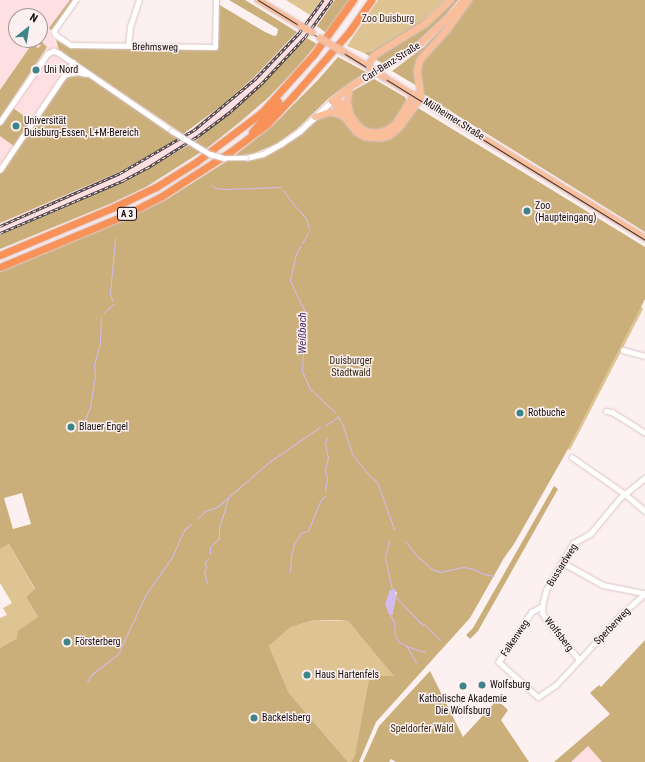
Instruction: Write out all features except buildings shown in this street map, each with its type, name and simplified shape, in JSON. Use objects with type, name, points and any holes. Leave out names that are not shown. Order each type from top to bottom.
[{"type":"highway","name":"A 3","points":[[0,255],[75,224],[156,187],[206,155],[262,112],[319,47],[353,0]]},
{"type":"highway","name":"A 3","points":[[0,267],[123,216],[162,196],[204,171],[244,141],[317,56],[358,0]]},
{"type":"highway","points":[[244,141],[267,124],[322,66],[349,32],[371,0]]},
{"type":"main road","points":[[368,67],[375,55],[425,24],[451,0]]},
{"type":"main road","name":"Carl-Benz-Straße","points":[[334,99],[417,47],[451,15],[464,0]]},
{"type":"main road","name":"Carl-Benz-Straße","points":[[421,98],[417,71],[420,60],[447,30],[469,0]]},
{"type":"main road","name":"Mülheimer Straße","points":[[260,1],[421,98],[645,238]]},
{"type":"main road","points":[[350,88],[347,102],[352,120]]},
{"type":"main road","points":[[334,99],[360,128],[367,132],[376,133],[386,131],[398,122],[414,94]]},
{"type":"main road","points":[[334,99],[342,116],[360,135],[370,138],[380,138],[389,136],[399,128],[421,98]]},
{"type":"main road","points":[[315,117],[330,112],[342,116]]},
{"type":"street","name":"Brehmsweg","points":[[76,0],[56,29],[56,34],[73,45],[216,47],[216,0]]},
{"type":"street","points":[[128,46],[130,27],[139,0]]},
{"type":"street","name":"Carl-Benz-Straße","points":[[0,122],[48,53],[53,51],[58,52],[73,62],[95,79],[172,131],[210,154],[224,158],[246,158],[257,156],[275,148],[300,130],[334,99]]},
{"type":"street","points":[[0,170],[73,62]]},
{"type":"street","name":"Carl-Benz-Straße","points":[[66,74],[80,72],[95,79]]},
{"type":"street","points":[[623,350],[645,356]]},
{"type":"street","points":[[606,411],[612,412],[645,433]]},
{"type":"street","points":[[572,457],[625,494],[645,511]]},
{"type":"street","name":"Bussardweg","points":[[542,607],[546,590],[573,543],[594,530],[620,498],[645,478]]},
{"type":"street","points":[[562,562],[603,585],[644,593]]},
{"type":"street","name":"Sperberweg","points":[[579,660],[644,593]]},
{"type":"street","name":"Wolfsberg","points":[[542,607],[546,620],[579,660]]},
{"type":"street","name":"Falkenweg","points":[[542,607],[532,612],[499,662],[538,697],[556,685],[579,660]]},
{"type":"shaded area","name":"Universität Duisburg-Essen, L+M-Bereich","points":[[0,0],[71,0],[49,32],[69,64],[65,80],[0,173]]},
{"type":"shaded area","points":[[321,0],[335,0],[307,38],[232,112],[194,142],[125,182],[0,235],[0,223],[119,172],[179,138],[225,103],[254,77],[297,32]]},
{"type":"shaded area","points":[[395,589],[396,597],[392,615],[389,614],[385,604],[390,590]]},
{"type":"shaded area","points":[[588,745],[602,762],[570,761]]},
{"type":"green space","points":[[70,0],[74,0],[52,31],[49,28]]},
{"type":"green space","points":[[229,0],[245,0],[297,32],[254,77],[225,103],[183,134],[59,50],[56,40],[70,48],[217,50],[218,4],[265,32],[274,36],[277,35],[278,29]]},
{"type":"green space","points":[[286,0],[321,0],[310,15]]},
{"type":"green space","points":[[335,0],[350,0],[326,33],[317,26]]},
{"type":"green space","name":"Zoo Duisburg","points":[[378,0],[445,0],[428,16],[372,51],[364,53],[347,46]]},
{"type":"green space","points":[[445,0],[458,0],[445,16],[414,45],[384,64],[364,53],[372,51],[428,16]]},
{"type":"green space","points":[[468,0],[645,0],[645,232],[423,94],[422,89],[392,71],[424,47]]},
{"type":"green space","points":[[307,38],[317,44],[296,69],[269,97],[206,149],[194,142],[232,112]]},
{"type":"green space","points":[[29,48],[46,48],[0,118],[0,90]]},
{"type":"green space","points":[[338,57],[366,72],[329,98],[297,129],[276,144],[252,154],[234,156],[273,125],[317,81]]},
{"type":"green space","points":[[77,74],[89,77],[179,138],[119,172],[0,223],[0,173],[65,80],[70,76]]},
{"type":"green space","points":[[374,79],[405,97],[407,101],[396,121],[382,130],[368,130],[357,123],[349,107],[351,92]]},
{"type":"green space","points":[[13,108],[31,121],[14,146],[0,136],[0,126]]},
{"type":"green space","name":"Duisburger Stadtwald","points":[[418,108],[645,247],[645,299],[568,449],[514,544],[504,558],[470,618],[376,722],[359,762],[351,762],[355,755],[369,680],[372,680],[376,676],[394,676],[348,621],[314,620],[291,627],[269,646],[289,693],[348,762],[0,762],[0,648],[17,638],[18,631],[38,617],[26,597],[35,589],[9,544],[0,549],[0,272],[122,221],[167,199],[227,161],[246,161],[270,154],[301,134],[321,117],[330,114],[337,116],[370,139]],"holes":[[[22,493],[31,524],[13,529],[4,498]],[[390,590],[397,592],[392,615],[389,595]]]},
{"type":"green space","points":[[189,145],[201,152],[146,187],[110,204],[0,249],[0,235],[125,182]]},
{"type":"green space","points":[[641,306],[643,309],[570,450],[568,449]]},
{"type":"green space","points":[[554,486],[558,489],[478,631],[470,639],[466,635],[473,628]]},
{"type":"green space","points":[[9,544],[35,590],[26,597],[38,617],[17,638],[0,648],[0,618],[7,615],[3,608],[12,603],[0,583],[0,549]]},
{"type":"green space","points":[[314,620],[348,621],[395,676],[376,676],[372,680],[355,755],[351,762],[348,762],[289,693],[269,646],[291,627]]},
{"type":"green space","points":[[645,640],[645,762],[602,762],[588,746],[571,762],[554,762],[610,714],[590,693],[599,685],[601,687]]},
{"type":"green space","name":"Speldorfer Wald","points":[[430,671],[463,737],[497,700],[508,710],[501,720],[529,762],[396,762],[391,759],[389,762],[363,762],[379,726]]},
{"type":"waterway","name":"Weißbach","points":[[212,185],[215,188],[225,189],[281,187]]},
{"type":"waterway","name":"Weißbach","points":[[283,190],[306,218],[309,230]]},
{"type":"waterway","name":"Weißbach","points":[[302,243],[308,233]]},
{"type":"waterway","points":[[112,300],[110,294],[115,238]]},
{"type":"waterway","name":"Weißbach","points":[[300,246],[296,254],[290,281],[305,312],[302,371],[310,389],[335,412]]},
{"type":"waterway","points":[[104,312],[114,304]]},
{"type":"waterway","points":[[82,427],[90,407],[95,377],[94,364],[100,343],[101,318]]},
{"type":"waterway","points":[[337,415],[343,426],[352,454],[368,474],[377,482],[394,529]]},
{"type":"waterway","points":[[326,425],[338,417]]},
{"type":"waterway","points":[[198,518],[205,511],[217,507],[269,462],[320,427]]},
{"type":"waterway","points":[[325,491],[327,479],[325,469],[328,458],[325,444],[327,437]]},
{"type":"waterway","points":[[290,572],[291,556],[294,544],[301,533],[308,531],[320,501],[325,496]]},
{"type":"waterway","points":[[210,554],[210,547],[219,538],[219,528],[228,498]]},
{"type":"waterway","points":[[87,682],[91,675],[118,654],[146,594],[172,557],[184,530],[191,524]]},
{"type":"waterway","points":[[389,540],[385,557],[392,590]]},
{"type":"waterway","points":[[405,541],[417,556],[432,569],[440,572],[463,567],[494,576]]},
{"type":"waterway","points":[[207,583],[204,572],[206,567],[205,562],[208,558]]},
{"type":"waterway","points":[[396,597],[418,621],[426,626],[440,640]]},
{"type":"waterway","points":[[389,613],[394,622],[395,635],[399,642],[406,645],[416,662]]},
{"type":"waterway","points":[[406,646],[425,652]]},
{"type":"tram line","points":[[258,0],[645,240]]},
{"type":"railway","points":[[0,226],[120,173],[194,130],[255,79],[299,33],[323,0]]},
{"type":"railway","points":[[0,233],[124,180],[147,168],[198,136],[231,111],[261,84],[305,37],[332,0]]},
{"type":"place","name":"Uni Nord","points":[[36,70]]},
{"type":"place","name":"Universität Duisburg-Essen, L+M-Bereich","points":[[16,126]]},
{"type":"place","name":"Zoo (Haupteingang)","points":[[527,211]]},
{"type":"place","name":"Rotbuche","points":[[520,413]]},
{"type":"place","name":"Blauer Engel","points":[[71,427]]},
{"type":"place","name":"Försterberg","points":[[67,642]]},
{"type":"place","name":"Haus Hartenfels","points":[[307,675]]},
{"type":"place","name":"Wolfsburg","points":[[482,685]]},
{"type":"place","name":"Katholische Akademie Die Wolfsburg","points":[[463,686]]},
{"type":"place","name":"Backelsberg","points":[[254,718]]}]
